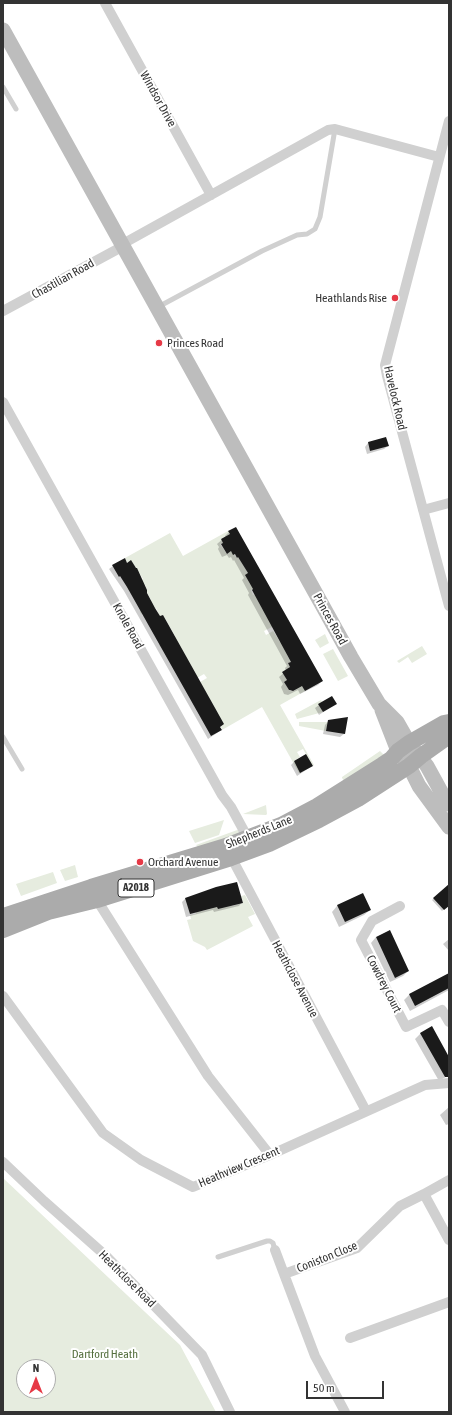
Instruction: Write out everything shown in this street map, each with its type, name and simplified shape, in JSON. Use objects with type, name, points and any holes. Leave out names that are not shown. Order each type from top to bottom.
[{"type":"main road","name":"Princes Road","points":[[3,30],[379,704],[391,738],[403,747],[415,761],[427,766],[444,798],[449,804]]},
{"type":"main road","name":"Shepherds Lane","points":[[3,930],[48,912],[97,900],[251,843],[317,806],[391,759],[403,747],[444,723],[449,722]]},
{"type":"main road","name":"Shepherds Lane","points":[[251,843],[269,844],[358,799],[415,761],[449,736]]},
{"type":"main road","name":"Princes Road","points":[[415,761],[419,786],[449,827]]},
{"type":"main road","name":"Shepherds Lane","points":[[3,916],[91,887],[228,852]]},
{"type":"street","name":"Windsor Drive","points":[[105,3],[211,195]]},
{"type":"street","name":"Havelock Road","points":[[449,121],[385,365],[449,606]]},
{"type":"street","points":[[122,245],[328,130],[335,129],[440,157]]},
{"type":"street","name":"Chastilian Road","points":[[3,311],[116,250],[122,245]]},
{"type":"street","name":"Knole Road","points":[[3,402],[222,795],[231,807],[251,843]]},
{"type":"street","points":[[423,510],[449,503]]},
{"type":"street","name":"Heathclose Avenue","points":[[228,852],[366,1111]]},
{"type":"street","points":[[97,900],[208,1076],[270,1155]]},
{"type":"street","name":"Cowdrey Court","points":[[400,906],[372,921],[361,940],[406,1027],[442,1010],[449,1022]]},
{"type":"street","name":"Heathview Crescent","points":[[3,996],[103,1133],[141,1160],[193,1187],[270,1155],[425,1085],[449,1083]]},
{"type":"street","name":"Heathclose Road","points":[[3,1162],[106,1256],[202,1355],[230,1412]]},
{"type":"street","name":"Coniston Close","points":[[284,1274],[357,1248],[400,1206],[449,1180]]},
{"type":"street","points":[[424,1194],[449,1240]]},
{"type":"street","name":"Coniston Close","points":[[275,1250],[315,1356],[345,1412]]},
{"type":"street","points":[[350,1338],[449,1302]]},
{"type":"lane","points":[[3,86],[16,108]]},
{"type":"lane","points":[[157,308],[262,251],[297,235],[307,234],[315,229],[320,217],[335,129]]},
{"type":"lane","points":[[3,738],[22,769]]},
{"type":"lane","points":[[218,1257],[270,1241],[275,1250]]},
{"type":"green space","points":[[228,531],[230,534],[221,539],[223,543],[220,544],[227,554],[231,551],[237,558],[238,557],[248,573],[253,589],[251,590],[253,595],[259,593],[264,602],[275,596],[276,598],[261,607],[276,625],[264,631],[266,635],[273,631],[280,642],[285,640],[292,651],[287,655],[291,662],[288,663],[290,667],[282,672],[287,680],[284,682],[289,690],[293,691],[297,689],[295,686],[301,683],[305,691],[280,705],[314,765],[313,766],[303,749],[297,752],[300,757],[294,761],[300,773],[262,707],[222,730],[213,705],[200,682],[207,678],[204,674],[197,678],[167,644],[161,647],[159,645],[175,636],[163,615],[154,619],[159,615],[156,608],[152,608],[141,614],[140,611],[148,606],[151,600],[147,593],[144,593],[147,591],[145,585],[139,585],[129,591],[127,587],[143,579],[131,561],[127,563],[125,558],[170,533],[183,556]]},
{"type":"green space","points":[[325,634],[329,643],[320,648],[315,640]]},
{"type":"green space","points":[[422,646],[427,654],[412,663],[408,657],[399,663],[397,661]]},
{"type":"green space","points":[[333,649],[348,676],[338,681],[323,654]]},
{"type":"green space","points":[[321,700],[322,702],[318,704],[323,712],[297,719],[295,714]]},
{"type":"green space","points":[[333,720],[327,727],[326,731],[299,726],[299,722],[327,722]]},
{"type":"green space","points":[[380,751],[384,755],[345,782],[342,777]]},
{"type":"green space","points":[[266,805],[266,815],[243,814]]},
{"type":"green space","points":[[224,820],[219,835],[195,843],[189,831]]},
{"type":"green space","points":[[240,829],[241,834],[198,847],[196,845]]},
{"type":"green space","points":[[75,865],[78,877],[65,881],[60,870]]},
{"type":"green space","points":[[53,872],[57,883],[21,896],[16,884]]},
{"type":"green space","points":[[245,895],[255,914],[248,917],[253,926],[207,950],[205,947],[193,941],[187,920],[191,919],[190,915],[196,914],[195,910],[203,911],[213,908],[215,900],[218,909],[230,902],[232,906],[243,903],[241,896]]},
{"type":"green space","name":"Dartford Heath","points":[[3,1178],[180,1345],[216,1412],[3,1412]]},
{"type":"building","points":[[386,437],[389,446],[370,451],[368,442]]},
{"type":"building","points":[[236,527],[323,681],[305,691],[302,686],[293,691],[289,690],[284,682],[287,680],[282,672],[290,667],[288,663],[291,662],[252,590],[253,589],[245,575],[248,573],[238,557],[237,558],[235,554],[233,555],[231,551],[227,554],[221,544],[223,543],[221,539],[230,534],[228,531]]},
{"type":"building","points":[[125,558],[127,563],[131,560],[137,568],[155,608],[160,616],[163,615],[224,724],[220,727],[222,730],[211,736],[127,587],[112,565]]},
{"type":"building","points":[[332,696],[337,704],[323,712],[318,704]]},
{"type":"building","points":[[348,717],[345,734],[326,731],[328,720]]},
{"type":"building","points":[[306,754],[313,766],[300,773],[294,761]]},
{"type":"building","points":[[237,882],[243,903],[218,909],[217,907],[190,914],[185,898],[216,887]]},
{"type":"building","points":[[449,884],[449,906],[444,910],[433,898]]},
{"type":"building","points":[[363,893],[371,910],[345,922],[337,905]]},
{"type":"building","points":[[390,930],[409,971],[395,978],[376,937]]},
{"type":"building","points":[[449,973],[449,988],[415,1006],[409,994]]},
{"type":"building","points":[[432,1026],[449,1057],[449,1077],[445,1077],[420,1033]]},
{"type":"place","name":"Heathlands Rise","points":[[395,298]]},
{"type":"place","name":"Princes Road","points":[[159,343]]},
{"type":"place","name":"Orchard Avenue","points":[[140,862]]}]
